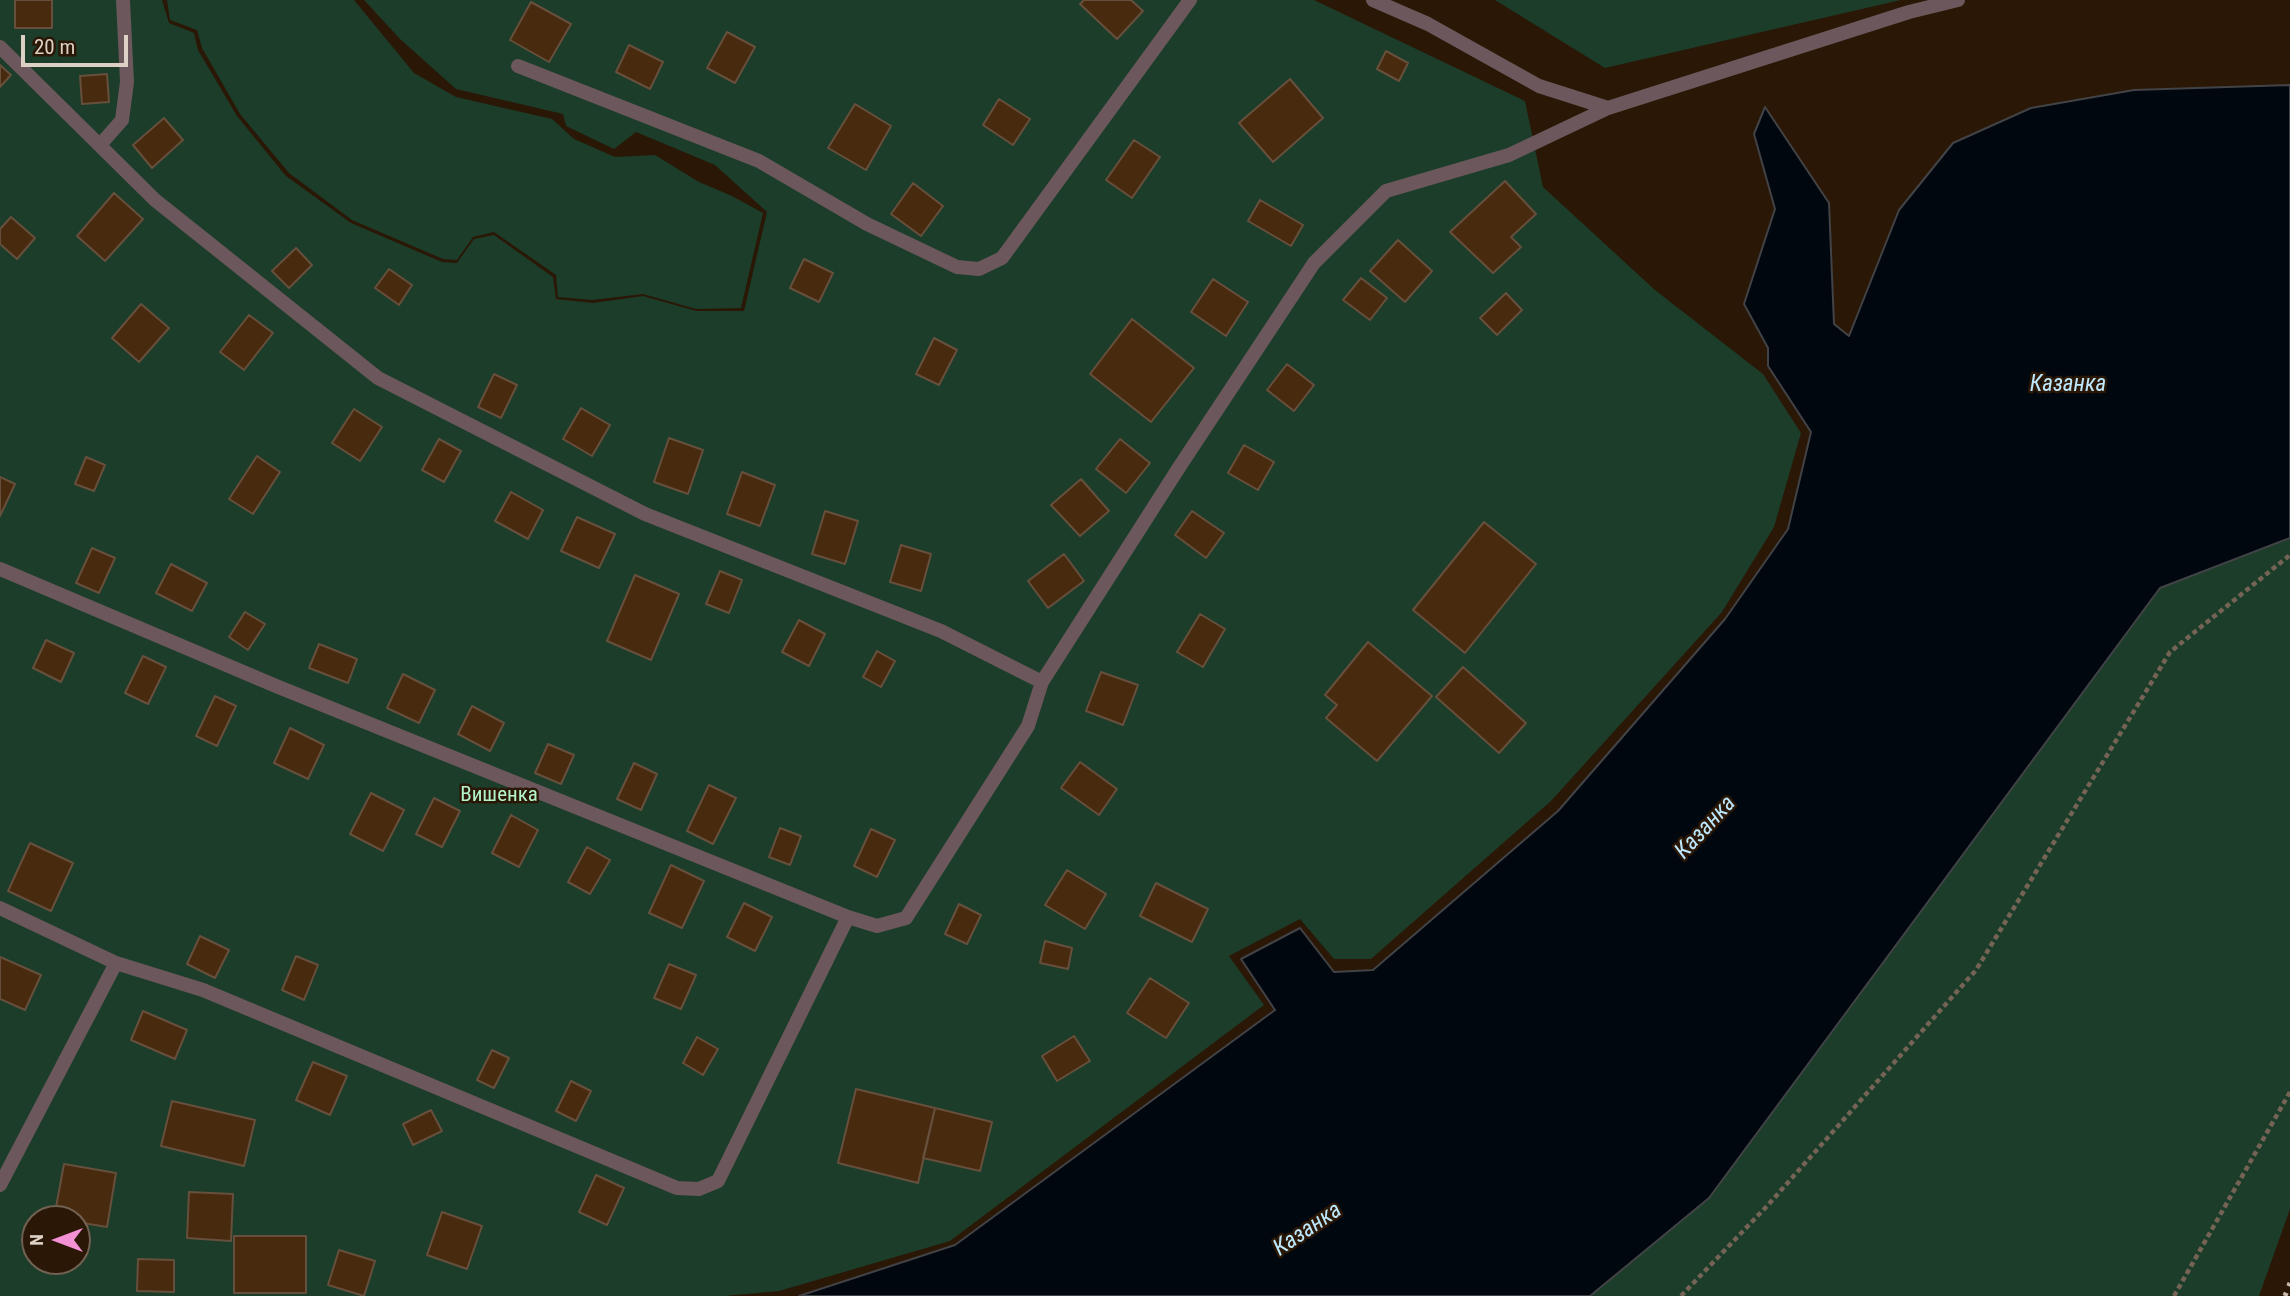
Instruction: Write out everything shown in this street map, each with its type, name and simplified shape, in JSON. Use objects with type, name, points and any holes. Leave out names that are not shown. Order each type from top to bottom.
[{"type":"lane","points":[[100,145],[122,120],[127,82],[123,0]]},
{"type":"lane","points":[[518,66],[759,161],[867,224],[957,267],[978,269],[1002,258],[1190,0]]},
{"type":"lane","points":[[1373,0],[1427,24],[1539,86],[1608,108]]},
{"type":"lane","points":[[0,569],[276,686],[848,917],[877,926],[906,918],[1028,726],[1042,682],[1314,263],[1386,191],[1509,155],[1608,108],[1909,12],[1958,0]]},
{"type":"lane","points":[[0,47],[155,200],[378,378],[645,514],[941,631],[1042,682]]},
{"type":"lane","points":[[0,908],[116,963],[203,990],[677,1188],[699,1189],[718,1181],[848,917]]},
{"type":"lane","points":[[0,1185],[116,963]]},
{"type":"path","points":[[1681,1296],[1768,1205],[1976,970],[2170,652],[2290,555]]},
{"type":"path","points":[[2174,1296],[2290,1092]]},
{"type":"green space","name":"Вишенка","points":[[0,0],[162,0],[169,23],[194,33],[198,50],[237,116],[286,176],[351,223],[442,262],[457,263],[474,239],[494,235],[553,277],[556,299],[593,303],[643,296],[696,311],[744,311],[767,212],[715,165],[636,132],[614,149],[566,126],[563,114],[456,89],[400,39],[364,0],[1314,0],[1525,101],[1543,187],[1655,290],[1763,374],[1801,433],[1774,527],[1722,612],[1551,801],[1371,959],[1334,959],[1300,919],[1229,956],[1264,1005],[950,1241],[779,1291],[725,1296],[0,1296]]},
{"type":"green space","points":[[167,0],[354,0],[414,73],[456,97],[552,119],[574,139],[615,157],[655,155],[699,182],[732,196],[763,213],[741,308],[696,309],[643,294],[592,300],[558,297],[556,275],[494,232],[473,237],[457,260],[443,259],[352,220],[289,173],[240,114],[202,48],[197,30],[170,20]]},
{"type":"green space","points":[[1495,0],[1901,0],[1605,68]]},
{"type":"green space","points":[[2290,538],[2290,1209],[2259,1296],[1590,1296],[1709,1198],[2160,588]]},
{"type":"water","name":"Казанка","points":[[2290,85],[2290,538],[2160,588],[1709,1198],[1590,1296],[799,1296],[955,1245],[1275,1010],[1241,959],[1300,928],[1334,972],[1373,970],[1558,811],[1725,619],[1788,529],[1811,432],[1768,366],[1768,348],[1744,304],[1775,209],[1754,134],[1765,107],[1829,203],[1834,324],[1849,336],[1899,210],[1953,143],[2031,108],[2134,90]]},
{"type":"building","points":[[15,0],[52,0],[52,28],[15,28]]},
{"type":"building","points":[[1084,0],[1131,0],[1143,11],[1117,39],[1080,4]]},
{"type":"building","points":[[531,2],[571,24],[549,62],[510,40]]},
{"type":"building","points":[[727,32],[755,47],[735,83],[707,68]]},
{"type":"building","points":[[629,45],[663,62],[650,89],[616,72]]},
{"type":"building","points":[[1386,51],[1408,63],[1399,81],[1377,69]]},
{"type":"building","points":[[0,65],[11,75],[0,87]]},
{"type":"building","points":[[107,74],[109,102],[82,104],[80,76]]},
{"type":"building","points":[[1290,79],[1323,118],[1273,162],[1239,123]]},
{"type":"building","points":[[999,99],[1030,119],[1013,145],[983,125]]},
{"type":"building","points":[[855,104],[891,126],[866,170],[828,148]]},
{"type":"building","points":[[164,118],[183,140],[152,168],[133,145]]},
{"type":"building","points":[[1134,140],[1160,157],[1132,198],[1106,180]]},
{"type":"building","points":[[1505,181],[1536,214],[1511,237],[1521,247],[1493,273],[1450,232]]},
{"type":"building","points":[[913,183],[943,206],[921,236],[891,214]]},
{"type":"building","points":[[114,193],[143,219],[105,261],[77,236]]},
{"type":"building","points":[[1260,200],[1303,225],[1291,246],[1248,221]]},
{"type":"building","points":[[11,217],[35,238],[17,259],[0,244],[0,229]]},
{"type":"building","points":[[1398,240],[1432,271],[1405,302],[1370,271]]},
{"type":"building","points":[[296,248],[312,265],[289,288],[272,271]]},
{"type":"building","points":[[804,259],[833,273],[819,302],[790,288]]},
{"type":"building","points":[[389,269],[412,285],[399,305],[375,288]]},
{"type":"building","points":[[1361,278],[1387,298],[1370,320],[1343,300]]},
{"type":"building","points":[[1213,279],[1248,302],[1226,336],[1191,312]]},
{"type":"building","points":[[1506,293],[1522,310],[1497,335],[1480,318]]},
{"type":"building","points":[[141,304],[169,328],[139,362],[112,338]]},
{"type":"building","points":[[249,315],[273,333],[244,370],[220,352]]},
{"type":"building","points":[[1132,319],[1194,368],[1151,422],[1090,374]]},
{"type":"building","points":[[934,338],[957,350],[939,385],[916,374]]},
{"type":"building","points":[[1287,364],[1314,385],[1294,411],[1267,390]]},
{"type":"building","points":[[494,374],[517,385],[501,418],[478,407]]},
{"type":"building","points":[[581,408],[610,425],[592,456],[563,439]]},
{"type":"building","points":[[354,409],[382,427],[360,461],[332,443]]},
{"type":"building","points":[[669,438],[703,450],[688,494],[654,482]]},
{"type":"building","points":[[439,439],[461,451],[444,482],[422,470]]},
{"type":"building","points":[[1120,439],[1150,463],[1126,493],[1096,469]]},
{"type":"building","points":[[1244,445],[1274,462],[1258,490],[1228,473]]},
{"type":"building","points":[[257,456],[280,472],[253,514],[229,499]]},
{"type":"building","points":[[86,457],[105,465],[94,491],[75,484]]},
{"type":"building","points":[[742,472],[775,485],[760,526],[727,514]]},
{"type":"building","points":[[0,477],[15,484],[0,516]]},
{"type":"building","points":[[1081,479],[1109,511],[1080,536],[1051,505]]},
{"type":"building","points":[[511,492],[543,510],[528,539],[495,521]]},
{"type":"building","points":[[825,511],[858,521],[845,564],[812,554]]},
{"type":"building","points":[[1192,511],[1224,533],[1206,558],[1175,535]]},
{"type":"building","points":[[577,517],[615,534],[599,568],[561,551]]},
{"type":"building","points":[[1484,522],[1536,564],[1465,653],[1413,610]]},
{"type":"building","points":[[901,545],[931,554],[921,591],[890,582]]},
{"type":"building","points":[[92,548],[115,558],[99,593],[76,583]]},
{"type":"building","points":[[1064,554],[1084,581],[1048,608],[1028,581]]},
{"type":"building","points":[[171,564],[207,583],[192,611],[156,593]]},
{"type":"building","points":[[720,571],[742,580],[729,613],[706,604]]},
{"type":"building","points":[[635,575],[679,594],[651,660],[607,641]]},
{"type":"building","points":[[245,612],[265,624],[248,650],[229,637]]},
{"type":"building","points":[[1200,614],[1225,629],[1203,667],[1177,652]]},
{"type":"building","points":[[799,620],[825,634],[809,666],[782,652]]},
{"type":"building","points":[[46,640],[74,653],[61,682],[33,668]]},
{"type":"building","points":[[1368,642],[1432,696],[1377,761],[1326,718],[1337,705],[1325,695]]},
{"type":"building","points":[[319,644],[357,659],[348,683],[309,668]]},
{"type":"building","points":[[877,651],[895,661],[881,687],[863,677]]},
{"type":"building","points":[[143,656],[166,667],[148,704],[125,693]]},
{"type":"building","points":[[1463,667],[1526,723],[1499,753],[1436,697]]},
{"type":"building","points":[[1101,672],[1138,685],[1123,725],[1086,711]]},
{"type":"building","points":[[403,674],[435,690],[419,723],[387,708]]},
{"type":"building","points":[[215,696],[236,706],[217,746],[196,736]]},
{"type":"building","points":[[472,706],[504,723],[490,751],[458,734]]},
{"type":"building","points":[[290,728],[324,745],[308,779],[274,763]]},
{"type":"building","points":[[548,744],[574,755],[561,784],[535,773]]},
{"type":"building","points":[[1080,762],[1117,789],[1099,815],[1061,788]]},
{"type":"building","points":[[634,763],[657,774],[641,810],[617,799]]},
{"type":"building","points":[[709,785],[736,798],[713,844],[687,831]]},
{"type":"building","points":[[371,793],[404,810],[383,851],[350,834]]},
{"type":"building","points":[[434,798],[460,811],[442,847],[416,834]]},
{"type":"building","points":[[511,815],[538,830],[519,867],[492,853]]},
{"type":"building","points":[[780,828],[801,836],[790,865],[769,857]]},
{"type":"building","points":[[871,829],[895,840],[877,877],[854,866]]},
{"type":"building","points":[[30,843],[73,863],[51,911],[8,891]]},
{"type":"building","points":[[587,847],[610,860],[590,894],[568,882]]},
{"type":"building","points":[[671,865],[704,881],[682,928],[649,913]]},
{"type":"building","points":[[1067,870],[1106,894],[1085,929],[1045,905]]},
{"type":"building","points":[[1156,883],[1208,909],[1192,942],[1140,916]]},
{"type":"building","points":[[744,903],[772,917],[755,951],[727,937]]},
{"type":"building","points":[[959,904],[981,915],[967,944],[945,934]]},
{"type":"building","points":[[200,936],[229,950],[215,978],[187,964]]},
{"type":"building","points":[[1045,941],[1072,948],[1068,969],[1040,963]]},
{"type":"building","points":[[296,956],[318,965],[304,1000],[282,990]]},
{"type":"building","points":[[0,957],[41,975],[25,1010],[0,999]]},
{"type":"building","points":[[669,964],[696,975],[681,1009],[654,998]]},
{"type":"building","points":[[1150,978],[1189,1003],[1166,1038],[1127,1013]]},
{"type":"building","points":[[143,1011],[187,1030],[175,1059],[131,1040]]},
{"type":"building","points":[[1074,1036],[1090,1061],[1057,1081],[1042,1056]]},
{"type":"building","points":[[697,1037],[718,1049],[703,1075],[683,1063]]},
{"type":"building","points":[[492,1050],[509,1058],[494,1088],[477,1080]]},
{"type":"building","points":[[313,1062],[347,1076],[330,1115],[296,1100]]},
{"type":"building","points":[[571,1081],[591,1091],[576,1121],[556,1111]]},
{"type":"building","points":[[856,1089],[935,1108],[918,1183],[838,1163]]},
{"type":"building","points":[[172,1101],[255,1120],[244,1166],[161,1146]]},
{"type":"building","points":[[935,1108],[992,1122],[980,1171],[923,1158]]},
{"type":"building","points":[[431,1110],[442,1131],[413,1145],[403,1124]]},
{"type":"building","points":[[64,1164],[116,1173],[107,1227],[91,1224],[91,1205],[56,1205]]},
{"type":"building","points":[[596,1175],[624,1188],[607,1225],[579,1212]]},
{"type":"building","points":[[189,1192],[233,1194],[231,1241],[187,1238]]},
{"type":"building","points":[[442,1212],[482,1226],[467,1269],[427,1255]]},
{"type":"building","points":[[234,1236],[306,1236],[306,1293],[234,1293]]},
{"type":"building","points":[[339,1250],[375,1261],[364,1296],[328,1285]]},
{"type":"building","points":[[138,1259],[174,1260],[174,1292],[137,1291]]},
{"type":"railway","points":[[2285,1296],[2290,1283]]}]
